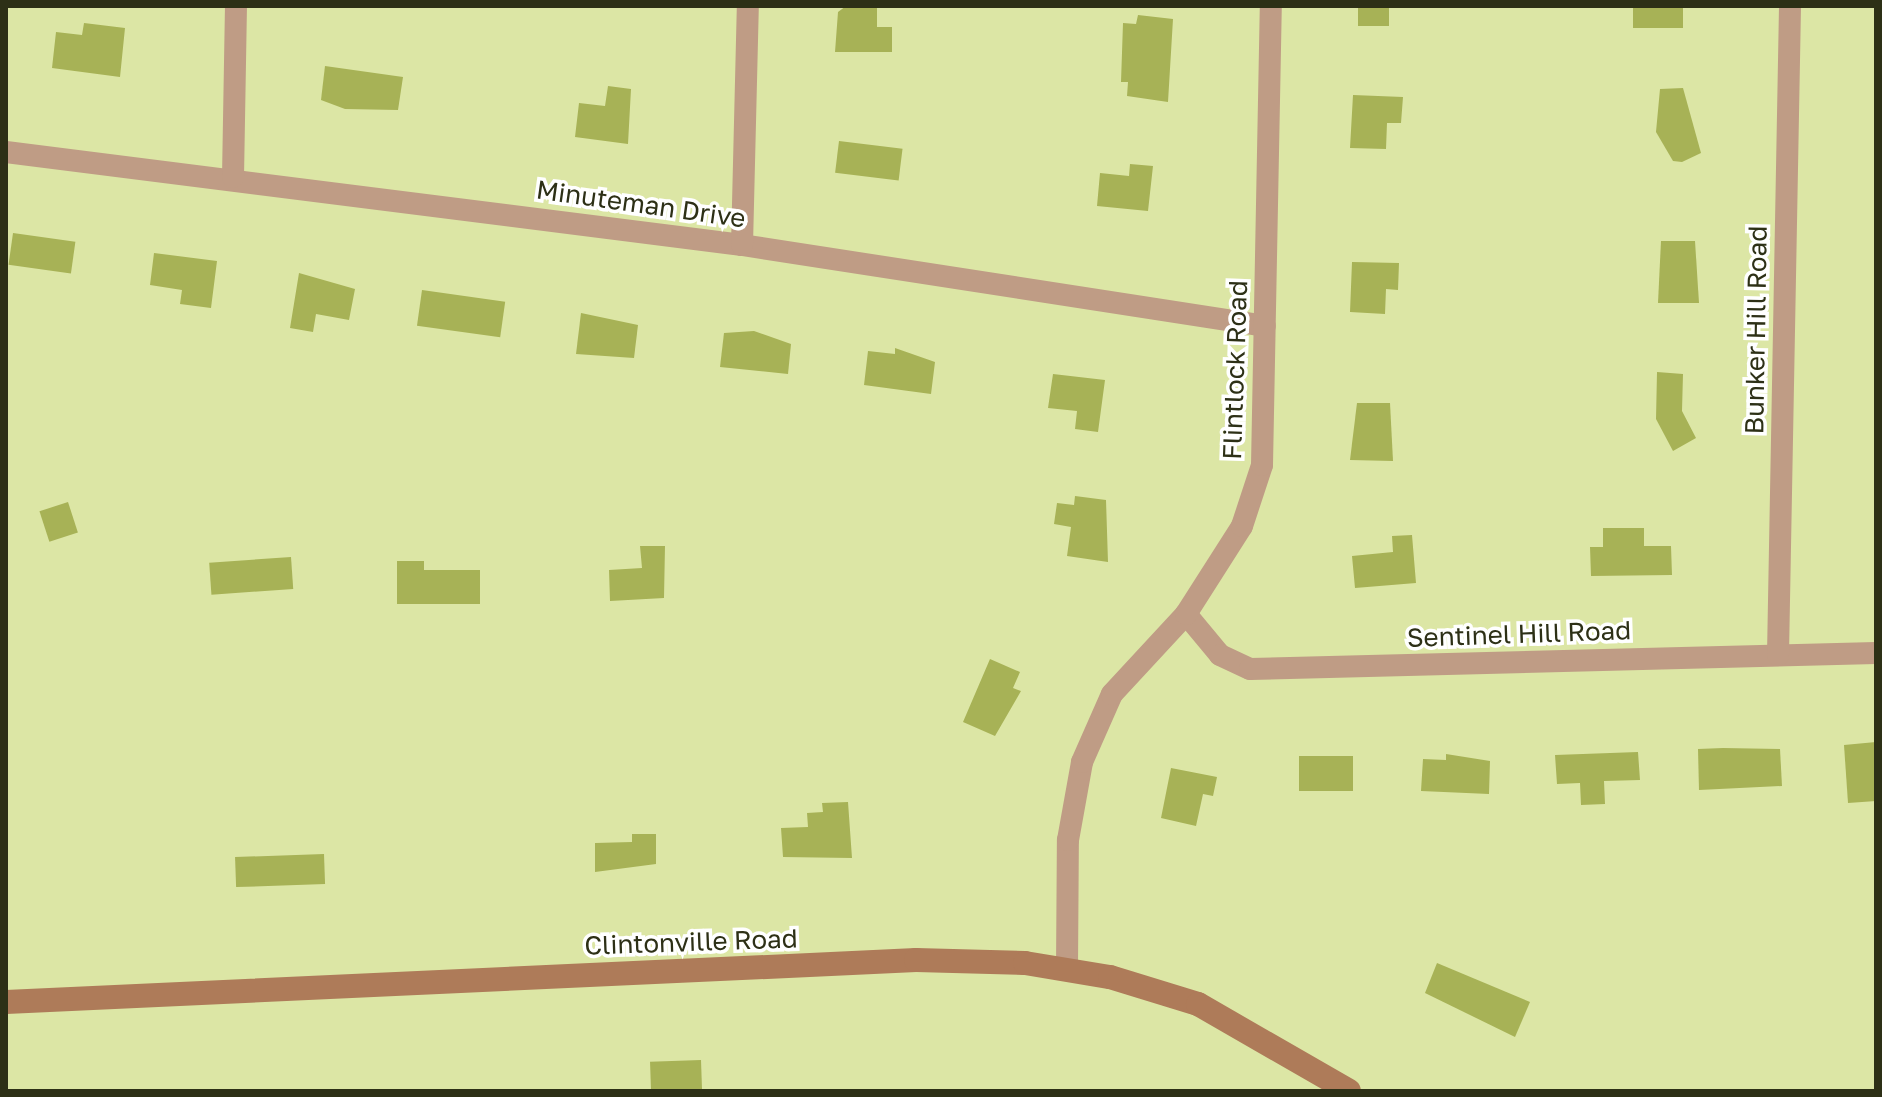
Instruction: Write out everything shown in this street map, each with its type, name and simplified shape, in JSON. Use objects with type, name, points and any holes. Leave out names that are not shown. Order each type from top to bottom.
[{"type":"street","points":[[233,177],[236,6]]},
{"type":"street","points":[[742,245],[748,6]]},
{"type":"street","name":"Flintlock Road","points":[[1067,968],[1068,840],[1082,762],[1112,694],[1186,614],[1242,526],[1262,465],[1271,6]]},
{"type":"street","name":"Bunker Hill Road","points":[[1778,655],[1790,6]]},
{"type":"street","name":"Minuteman Drive","points":[[6,152],[233,177],[742,245],[1265,326]]},
{"type":"street","name":"Sentinel Hill Road","points":[[1186,614],[1220,655],[1250,669],[1876,653]]},
{"type":"street","name":"Clintonville Road","points":[[6,1002],[916,960],[1067,968],[1198,1004],[1349,1091]]},
{"type":"building","points":[[846,6],[877,6],[877,27],[892,27],[892,52],[835,52],[838,12]]},
{"type":"building","points":[[1358,6],[1389,6],[1389,26],[1358,26]]},
{"type":"building","points":[[1633,6],[1683,6],[1683,28],[1633,28]]},
{"type":"building","points":[[1138,15],[1173,19],[1168,102],[1127,96],[1128,82],[1121,82],[1123,23],[1136,24]]},
{"type":"building","points":[[84,23],[125,28],[120,77],[52,68],[56,32],[82,35]]},
{"type":"building","points":[[325,66],[403,77],[398,110],[345,109],[321,100]]},
{"type":"building","points":[[608,86],[631,89],[628,144],[575,137],[579,103],[605,106]]},
{"type":"building","points":[[1683,88],[1701,153],[1682,162],[1673,161],[1656,132],[1660,89]]},
{"type":"building","points":[[1353,95],[1403,97],[1401,123],[1387,123],[1386,149],[1350,148]]},
{"type":"building","points":[[839,141],[903,149],[899,181],[835,173]]},
{"type":"building","points":[[1130,164],[1153,166],[1148,211],[1097,206],[1100,173],[1129,176]]},
{"type":"building","points":[[13,233],[75,242],[71,273],[9,265]]},
{"type":"building","points":[[1661,241],[1695,241],[1699,303],[1658,303]]},
{"type":"building","points":[[154,253],[217,261],[211,308],[180,304],[182,290],[150,285]]},
{"type":"building","points":[[1352,262],[1399,263],[1398,290],[1386,289],[1385,314],[1350,312]]},
{"type":"building","points":[[299,273],[355,289],[349,320],[316,314],[313,332],[290,328]]},
{"type":"building","points":[[422,290],[505,302],[500,337],[417,326]]},
{"type":"building","points":[[581,313],[638,325],[634,358],[576,354]]},
{"type":"building","points":[[754,331],[791,344],[788,374],[720,367],[724,333]]},
{"type":"building","points":[[895,348],[935,362],[931,394],[864,385],[868,351],[895,354]]},
{"type":"building","points":[[1657,372],[1683,374],[1682,411],[1696,438],[1673,451],[1656,419]]},
{"type":"building","points":[[1053,374],[1105,380],[1098,432],[1075,429],[1077,411],[1048,408]]},
{"type":"building","points":[[1357,403],[1390,403],[1393,461],[1350,460]]},
{"type":"building","points":[[1075,496],[1106,500],[1108,562],[1067,556],[1071,527],[1054,524],[1057,503],[1074,505]]},
{"type":"building","points":[[68,502],[78,532],[49,542],[39,511]]},
{"type":"building","points":[[1603,528],[1644,528],[1644,546],[1671,546],[1672,575],[1591,576],[1590,547],[1603,547]]},
{"type":"building","points":[[1412,535],[1416,583],[1355,588],[1352,556],[1393,552],[1392,536]]},
{"type":"building","points":[[640,546],[665,546],[664,598],[610,601],[609,570],[642,568]]},
{"type":"building","points":[[291,557],[293,589],[211,595],[209,563]]},
{"type":"building","points":[[397,561],[424,561],[424,570],[480,570],[480,604],[397,604]]},
{"type":"building","points":[[990,659],[1020,672],[1013,688],[1021,691],[995,736],[963,722]]},
{"type":"building","points":[[1876,742],[1876,801],[1848,803],[1844,745]]},
{"type":"building","points":[[1698,749],[1780,749],[1782,786],[1699,790]]},
{"type":"building","points":[[1638,752],[1640,780],[1604,781],[1605,804],[1581,805],[1580,783],[1557,784],[1555,755]]},
{"type":"building","points":[[1446,754],[1490,761],[1489,794],[1421,791],[1423,759],[1446,760]]},
{"type":"building","points":[[1299,756],[1353,756],[1353,791],[1299,791]]},
{"type":"building","points":[[1171,768],[1217,777],[1213,796],[1203,794],[1196,826],[1161,818]]},
{"type":"building","points":[[848,802],[852,858],[783,857],[781,828],[808,827],[807,813],[823,812],[822,803]]},
{"type":"building","points":[[632,834],[656,834],[656,864],[595,872],[595,843],[632,842]]},
{"type":"building","points":[[324,854],[325,884],[236,887],[235,857]]},
{"type":"building","points":[[1437,963],[1530,1002],[1515,1037],[1425,993]]},
{"type":"building","points":[[701,1060],[702,1091],[651,1091],[650,1062]]}]
